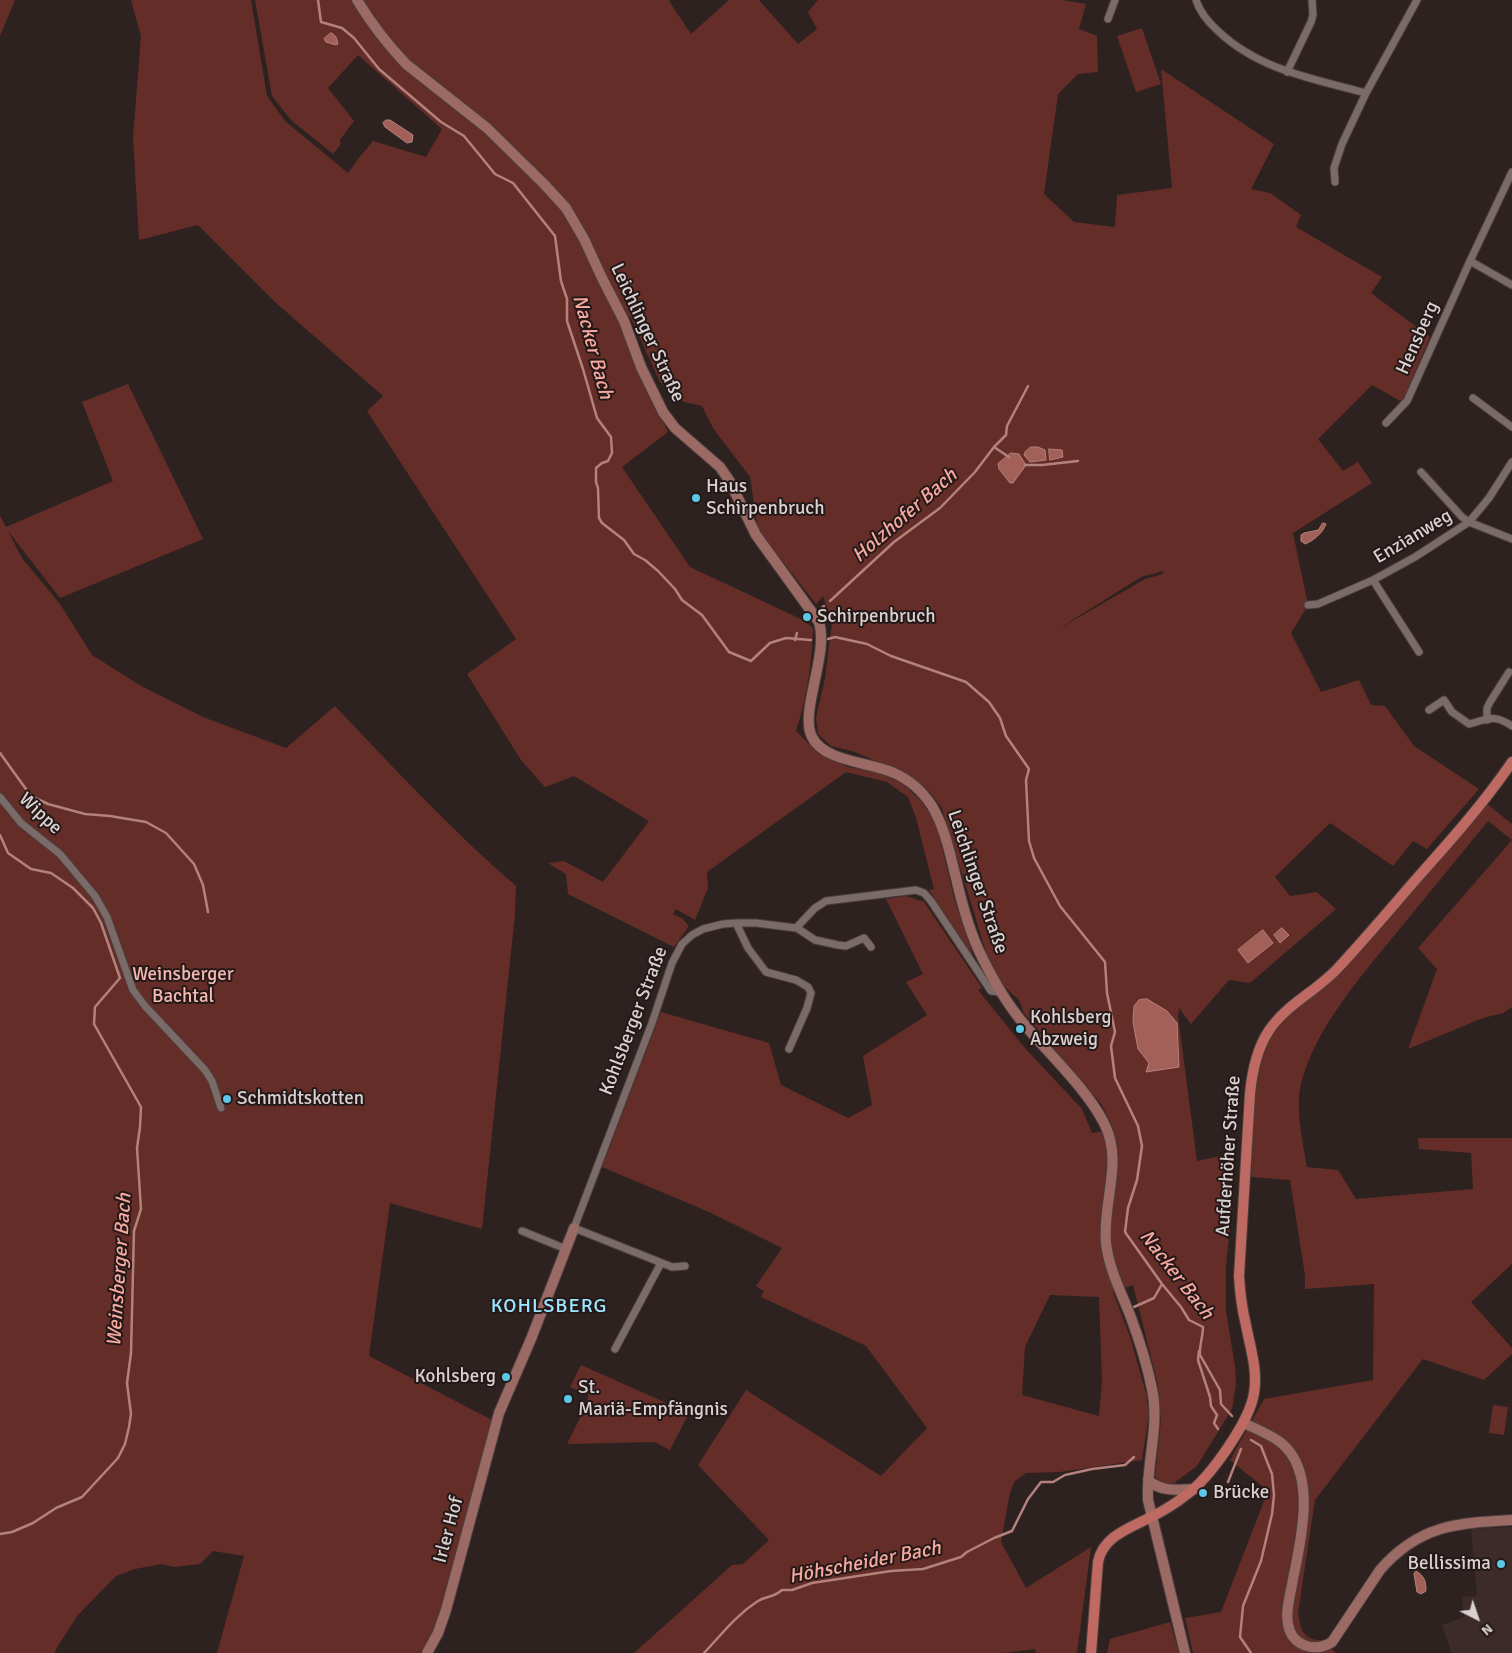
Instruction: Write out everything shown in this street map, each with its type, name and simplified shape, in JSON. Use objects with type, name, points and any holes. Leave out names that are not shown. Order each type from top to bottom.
[{"type":"main road","name":"Leichlinger Straße","points":[[357,0],[378,32],[406,64],[486,128],[566,208],[584,239],[624,320],[641,367],[663,412],[675,428],[720,467],[729,480],[756,535],[819,622],[821,633],[819,664],[809,717],[811,736],[820,746],[836,756],[885,769],[903,777],[914,785],[928,800],[945,837],[966,919],[979,952],[1000,992],[1023,1023],[1090,1102],[1108,1133],[1113,1151],[1113,1162],[1106,1210],[1107,1248],[1116,1282],[1137,1333],[1149,1376],[1154,1402],[1154,1420],[1148,1500],[1185,1653]]},
{"type":"main road","name":"Aufderhöher Straße","points":[[1091,1653],[1099,1556],[1106,1545],[1118,1534],[1175,1503],[1195,1489],[1218,1462],[1242,1423],[1252,1402],[1255,1383],[1254,1364],[1240,1294],[1239,1276],[1250,1087],[1252,1072],[1260,1048],[1268,1032],[1280,1018],[1328,978],[1358,946],[1494,789],[1512,762]]},
{"type":"main road","name":"Kohlsberger Straße","points":[[499,1413],[531,1340],[574,1228]]},
{"type":"main road","name":"Irler Hof","points":[[426,1653],[438,1633],[446,1610],[499,1413]]},
{"type":"main road","points":[[1242,1423],[1279,1442],[1290,1453],[1300,1475],[1303,1491],[1303,1518],[1287,1619],[1293,1638],[1302,1646],[1311,1650],[1323,1650],[1332,1642],[1380,1570],[1390,1559],[1415,1539],[1453,1525],[1512,1520]]},
{"type":"main road","points":[[1148,1480],[1155,1487],[1162,1489],[1195,1489]]},
{"type":"street","points":[[1108,19],[1115,0]]},
{"type":"street","points":[[1196,0],[1206,20],[1224,37],[1260,60],[1287,72],[1366,92]]},
{"type":"street","points":[[1287,72],[1311,22],[1312,0]]},
{"type":"street","points":[[1336,182],[1334,168],[1338,156],[1366,92],[1417,0]]},
{"type":"street","name":"Hensberg","points":[[1386,423],[1407,401],[1512,172]]},
{"type":"street","points":[[1470,261],[1512,285]]},
{"type":"street","points":[[1473,398],[1512,427]]},
{"type":"street","name":"Enzianweg","points":[[1308,606],[1318,604],[1373,580],[1416,557],[1469,522],[1512,462]]},
{"type":"street","name":"Enzianweg","points":[[1421,472],[1462,517],[1469,522],[1512,538]]},
{"type":"street","name":"Enzianweg","points":[[1373,580],[1419,652]]},
{"type":"street","points":[[1487,720],[1487,708],[1508,672]]},
{"type":"street","points":[[1429,710],[1444,700],[1452,712],[1469,724],[1499,719],[1512,726]]},
{"type":"street","name":"Wippe","points":[[0,797],[18,820],[60,854],[100,904],[130,983],[137,995],[205,1070],[212,1081],[221,1108]]},
{"type":"street","points":[[871,947],[864,938],[846,946],[815,940],[798,928],[815,908],[826,901],[911,890],[921,891],[931,901],[991,990],[1000,992]]},
{"type":"street","points":[[736,923],[748,948],[766,972],[796,980],[808,987],[811,993],[807,1008],[789,1049]]},
{"type":"street","name":"Kohlsberger Straße","points":[[574,1228],[643,1047],[677,951],[684,942],[703,929],[736,923],[756,923],[798,928]]},
{"type":"street","points":[[574,1228],[672,1267],[685,1266]]},
{"type":"street","points":[[522,1231],[566,1249]]},
{"type":"street","points":[[614,1348],[661,1263]]},
{"type":"shaded area","points":[[331,33],[336,37],[338,44],[326,42],[324,39]]},
{"type":"shaded area","points":[[386,120],[390,120],[413,135],[412,142],[407,143],[385,127],[383,123]]},
{"type":"shaded area","points":[[1031,447],[1045,450],[1046,460],[1030,462],[1024,455]]},
{"type":"shaded area","points":[[1049,449],[1062,450],[1063,457],[1050,460]]},
{"type":"shaded area","points":[[1011,453],[1019,454],[1026,465],[1013,483],[1010,483],[999,469],[998,464]]},
{"type":"shaded area","points":[[1323,523],[1326,524],[1325,527],[1314,539],[1305,544],[1301,541],[1301,535],[1318,530]]},
{"type":"shaded area","points":[[1282,928],[1289,935],[1280,943],[1274,935]]},
{"type":"shaded area","points":[[1263,930],[1273,943],[1248,963],[1238,950]]},
{"type":"shaded area","points":[[1147,999],[1167,1011],[1177,1023],[1179,1067],[1146,1072],[1149,1063],[1138,1049],[1133,1022],[1134,1006],[1139,1000]]},
{"type":"shaded area","points":[[1512,1527],[1512,1653],[1452,1653],[1442,1625],[1464,1617],[1462,1597],[1477,1596],[1471,1529]]},
{"type":"shaded area","points":[[1416,1571],[1423,1577],[1425,1582],[1426,1591],[1421,1594],[1417,1592],[1414,1574]]},
{"type":"green space","points":[[0,0],[15,0],[0,36]]},
{"type":"green space","points":[[131,0],[251,0],[267,96],[285,121],[348,173],[373,141],[426,157],[442,129],[358,55],[328,88],[354,121],[340,140],[341,144],[333,154],[291,120],[272,96],[255,0],[670,0],[691,34],[729,0],[759,0],[798,44],[817,29],[808,12],[818,0],[1062,0],[1086,4],[1079,29],[1097,36],[1098,72],[1078,74],[1058,94],[1044,194],[1074,222],[1115,227],[1117,195],[1172,188],[1161,69],[1274,144],[1251,189],[1270,193],[1301,215],[1296,227],[1382,277],[1371,293],[1430,337],[1402,402],[1372,385],[1318,439],[1343,471],[1358,462],[1372,483],[1293,533],[1308,605],[1291,633],[1321,692],[1359,680],[1371,705],[1385,706],[1414,746],[1479,789],[1427,849],[1413,841],[1393,866],[1330,823],[1275,877],[1290,896],[1317,892],[1336,909],[1250,983],[1229,980],[1191,1024],[1179,1008],[1178,1016],[1197,1161],[1220,1156],[1232,1207],[1226,1265],[1226,1311],[1236,1384],[1232,1409],[1197,1466],[1174,1483],[1160,1483],[1155,1476],[1161,1420],[1158,1385],[1133,1285],[1113,1292],[1130,1337],[1146,1393],[1149,1414],[1142,1460],[1060,1472],[1026,1473],[1014,1482],[1010,1493],[1001,1542],[1026,1588],[1091,1547],[1077,1653],[1036,1653],[1035,1649],[1004,1653],[634,1653],[732,1565],[743,1564],[769,1540],[698,1465],[746,1390],[881,1476],[927,1428],[866,1346],[761,1297],[764,1291],[756,1286],[782,1248],[709,1212],[602,1167],[661,1012],[769,1043],[781,1085],[848,1118],[872,1105],[863,1056],[927,1015],[906,982],[923,974],[886,899],[906,896],[924,902],[982,988],[978,990],[1024,1047],[1082,1109],[1092,1133],[1114,1130],[1102,1105],[1024,1013],[1019,1000],[1005,987],[989,962],[942,808],[928,790],[909,776],[855,752],[831,746],[818,734],[816,718],[825,678],[832,623],[823,596],[816,604],[758,530],[750,477],[713,428],[702,406],[684,402],[660,382],[630,316],[619,324],[668,432],[622,467],[690,567],[803,620],[813,628],[808,680],[796,731],[818,753],[848,767],[877,772],[903,784],[922,802],[936,822],[954,898],[973,955],[971,955],[929,890],[934,889],[916,818],[908,797],[887,782],[846,772],[707,872],[708,888],[695,920],[676,909],[673,914],[682,918],[689,926],[674,947],[568,894],[566,874],[548,863],[564,861],[603,882],[649,821],[574,776],[545,787],[521,760],[467,674],[516,639],[367,411],[383,396],[276,303],[198,225],[139,240],[133,137],[141,36]],"holes":[[[1163,571],[1163,574],[1145,579],[1055,631],[1141,577]],[[1050,1295],[1099,1297],[1102,1381],[1099,1416],[1022,1395],[1025,1347]]]},
{"type":"green space","points":[[1142,28],[1161,84],[1136,92],[1117,36]]},
{"type":"green space","name":"Weinsberger Bachtal","points":[[128,384],[203,539],[60,598],[8,531],[22,558],[60,604],[92,655],[141,686],[203,717],[286,748],[335,706],[446,821],[516,886],[515,914],[482,1229],[390,1203],[369,1356],[494,1421],[439,1619],[427,1644],[420,1653],[217,1653],[244,1556],[213,1551],[200,1564],[174,1567],[162,1564],[135,1569],[116,1576],[78,1615],[55,1653],[0,1653],[0,516],[6,527],[113,481],[82,402]]},
{"type":"green space","points":[[1487,804],[1512,824],[1512,840],[1488,821],[1355,984],[1328,1023],[1308,1063],[1299,1093],[1299,1114],[1307,1167],[1338,1170],[1356,1199],[1473,1189],[1471,1153],[1419,1149],[1418,1138],[1512,1138],[1512,1264],[1471,1302],[1512,1348],[1512,1354],[1484,1380],[1423,1359],[1315,1500],[1298,1613],[1300,1625],[1304,1633],[1311,1639],[1323,1640],[1336,1653],[1193,1653],[1185,1618],[1221,1612],[1268,1491],[1230,1460],[1264,1399],[1373,1380],[1374,1284],[1305,1289],[1305,1275],[1290,1180],[1251,1177],[1256,1079],[1262,1053],[1267,1041],[1285,1019],[1334,978]]},
{"type":"green space","points":[[1512,840],[1512,1007],[1503,1013],[1483,1018],[1408,1049],[1437,969],[1418,948]]},
{"type":"green space","points":[[581,1365],[689,1413],[670,1450],[654,1442],[567,1444],[585,1408],[589,1395],[570,1387]]},
{"type":"green space","points":[[1493,1405],[1508,1407],[1504,1435],[1489,1433]]},
{"type":"green space","points":[[1170,1622],[1179,1653],[1107,1653],[1110,1639]]},
{"type":"waterway","name":"Nacker Bach","points":[[318,0],[321,22],[342,28],[354,38],[379,69],[441,122],[464,136],[495,174],[513,183],[555,236],[561,281],[567,299],[567,321],[597,418],[611,437],[612,453],[608,461],[596,468],[599,518],[602,523],[624,540],[634,554],[658,571],[675,589],[682,600],[702,615],[729,652],[751,661],[770,643],[786,638],[811,640]]},
{"type":"waterway","name":"Holzhofer Bach","points":[[994,447],[1006,435],[1007,426],[1028,386]]},
{"type":"waterway","name":"Holzhofer Bach","points":[[830,601],[894,542],[940,508],[975,472],[994,447],[1009,457]]},
{"type":"waterway","name":"Holzhofer Bach","points":[[1025,465],[1078,461]]},
{"type":"waterway","name":"Holzhofer Bach","points":[[821,609],[824,606]]},
{"type":"waterway","name":"Nacker Bach","points":[[795,640],[797,633]]},
{"type":"waterway","name":"Nacker Bach","points":[[828,639],[835,637],[867,644],[891,656],[966,682],[989,702],[1000,718],[1006,736],[1029,769],[1026,780],[1029,841],[1034,858],[1060,906],[1105,962],[1107,993],[1115,1032],[1111,1046],[1115,1078],[1138,1126],[1142,1146],[1137,1180],[1128,1208],[1125,1232],[1189,1320],[1203,1327],[1200,1355],[1220,1390],[1221,1404],[1232,1416]]},
{"type":"waterway","points":[[0,753],[31,796],[48,804],[85,814],[146,822],[166,833],[194,864],[203,885],[208,912]]},
{"type":"waterway","name":"Weinsberger Bach","points":[[0,835],[8,853],[31,869],[51,873],[73,888],[93,908],[101,923],[120,978],[95,1007],[94,1024],[141,1107],[137,1148],[141,1209],[134,1231],[131,1353],[127,1383],[131,1414],[125,1444],[118,1458],[82,1497],[56,1508],[33,1523],[12,1532],[0,1534]]},
{"type":"waterway","name":"Höhscheider Bach","points":[[1134,1307],[1154,1298],[1162,1284]]},
{"type":"waterway","points":[[1199,1351],[1198,1360],[1211,1406],[1217,1415],[1214,1423],[1218,1429]]},
{"type":"waterway","name":"Nacker Bach","points":[[1251,1440],[1261,1446],[1272,1474],[1274,1495],[1272,1514],[1261,1561],[1243,1606],[1240,1637],[1251,1653]]},
{"type":"waterway","points":[[1228,1482],[1241,1449]]},
{"type":"waterway","name":"Höhscheider Bach","points":[[704,1653],[736,1619],[761,1599],[775,1595],[782,1590],[792,1590],[812,1583],[891,1571],[923,1569],[961,1557],[994,1538],[1012,1531],[1028,1499],[1041,1482],[1053,1482],[1065,1475],[1092,1469],[1125,1465],[1134,1457]]},
{"type":"place","name":"Haus Schirpenbruch","points":[[696,498]]},
{"type":"place","name":"Schirpenbruch","points":[[807,617]]},
{"type":"place","name":"Kohlsberg Abzweig","points":[[1020,1029]]},
{"type":"place","name":"Schmidtskotten","points":[[227,1099]]},
{"type":"place","name":"Kohlsberg","points":[[506,1377]]},
{"type":"place","name":"St. Mariä-Empfängnis","points":[[568,1399]]},
{"type":"place","name":"Brücke","points":[[1203,1493]]},
{"type":"place","name":"Bellissima","points":[[1501,1564]]},
{"type":"district","name":"KOHLSBERG","points":[[549,1307]]}]
